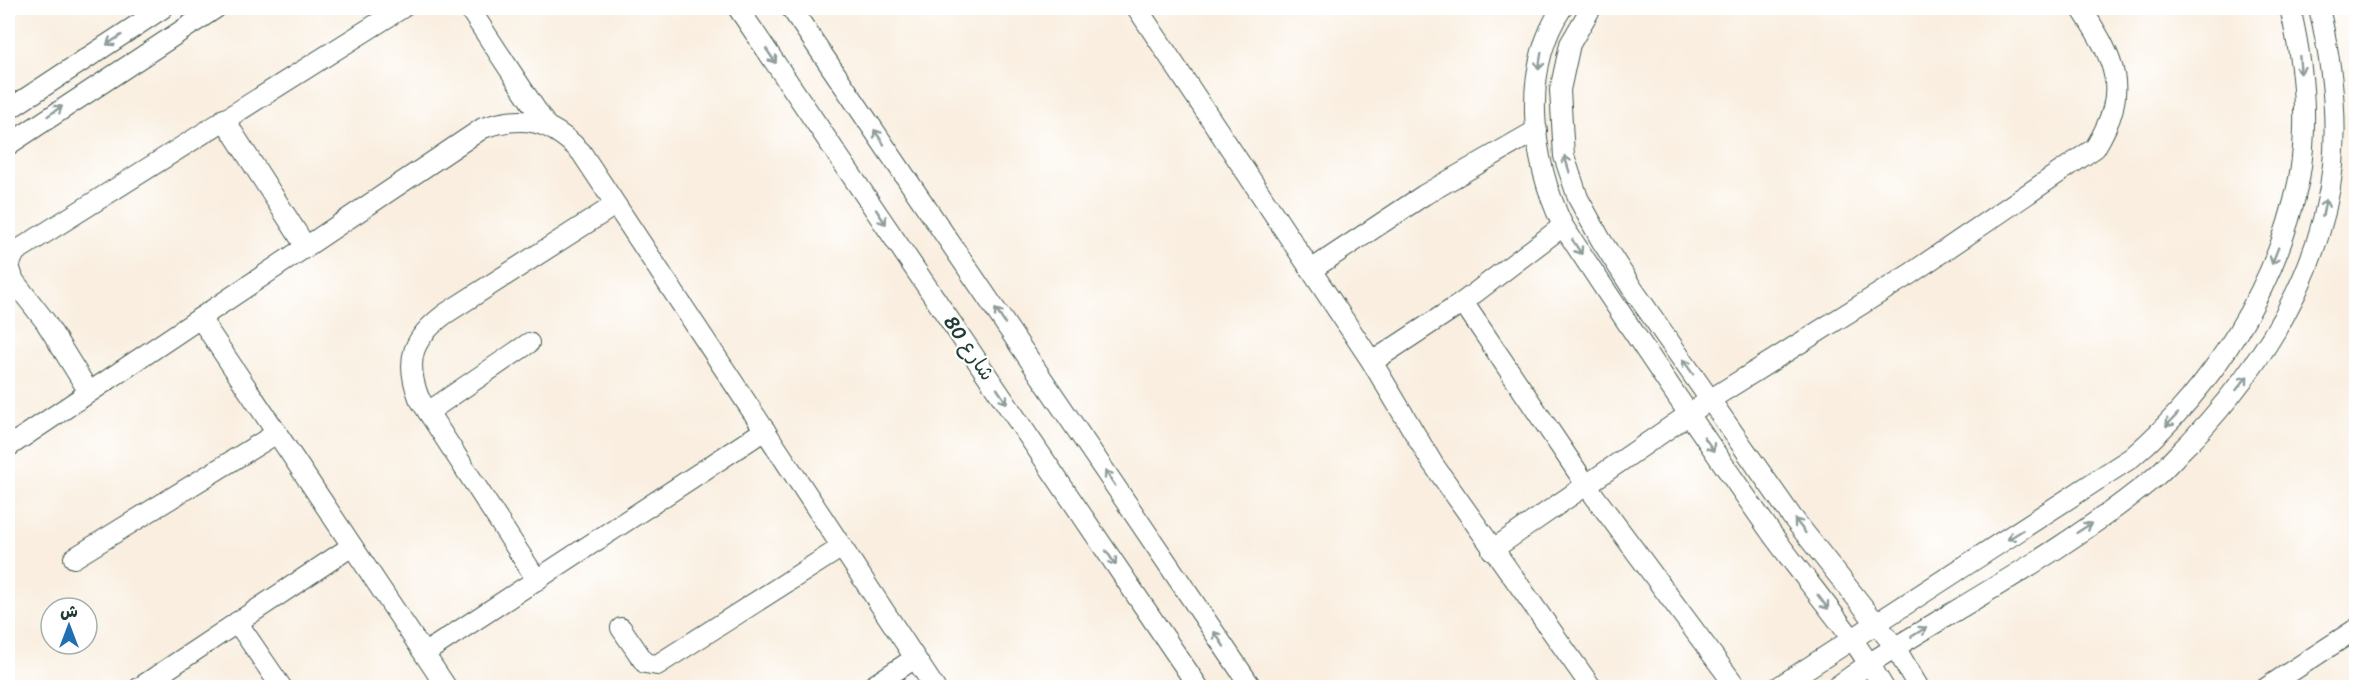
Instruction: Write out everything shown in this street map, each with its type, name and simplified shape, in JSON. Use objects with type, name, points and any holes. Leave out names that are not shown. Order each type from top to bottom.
[{"type":"street","points":[[8,110],[163,8]]},
{"type":"street","points":[[8,145],[216,8]]},
{"type":"street","points":[[89,392],[45,321],[14,281],[9,266],[11,259],[21,247],[402,8]]},
{"type":"street","points":[[469,8],[546,125]]},
{"type":"street","name":"شارع 80","points":[[738,8],[1199,687]]},
{"type":"street","points":[[791,8],[1252,687]]},
{"type":"street","points":[[1137,8],[1372,362],[1433,464],[1492,550],[1592,687]]},
{"type":"street","points":[[1562,8],[1543,46],[1536,86],[1539,161],[1548,195],[1563,226],[1688,415],[1870,663],[1884,687]]},
{"type":"street","points":[[1591,8],[1570,44],[1560,90],[1564,156],[1578,198],[1601,240],[1792,517],[1894,647],[1919,687]]},
{"type":"street","points":[[1492,550],[1711,399],[1910,274],[2095,148],[2110,124],[2115,100],[2115,80],[2111,60],[2081,8]]},
{"type":"street","points":[[1777,687],[1874,622],[2062,505],[2131,458],[2179,412],[2225,350],[2252,308],[2286,227],[2299,178],[2304,118],[2299,45],[2290,8]]},
{"type":"street","points":[[1835,687],[1894,647],[2107,514],[2157,476],[2215,416],[2249,373],[2292,304],[2320,227],[2333,166],[2335,101],[2319,8]]},
{"type":"street","points":[[224,119],[306,247]]},
{"type":"street","points":[[8,447],[483,128],[503,121],[525,120],[546,125],[566,136],[581,152],[935,687]]},
{"type":"street","points":[[1311,270],[1424,195],[1537,130]]},
{"type":"street","points":[[537,580],[428,412],[412,379],[411,360],[418,341],[430,326],[615,205]]},
{"type":"street","points":[[1372,362],[1463,302],[1563,226]]},
{"type":"street","points":[[1463,302],[1587,486],[1737,687]]},
{"type":"street","points":[[200,318],[447,687]]},
{"type":"street","points":[[428,412],[529,343]]},
{"type":"street","points":[[425,653],[765,430]]},
{"type":"street","points":[[74,558],[277,433]]},
{"type":"street","points":[[139,687],[352,546]]},
{"type":"street","points":[[621,628],[642,660],[657,665],[842,547]]},
{"type":"street","points":[[237,622],[282,687]]},
{"type":"street","points":[[2266,687],[2356,629]]},
{"type":"street","points":[[870,687],[915,658]]}]
